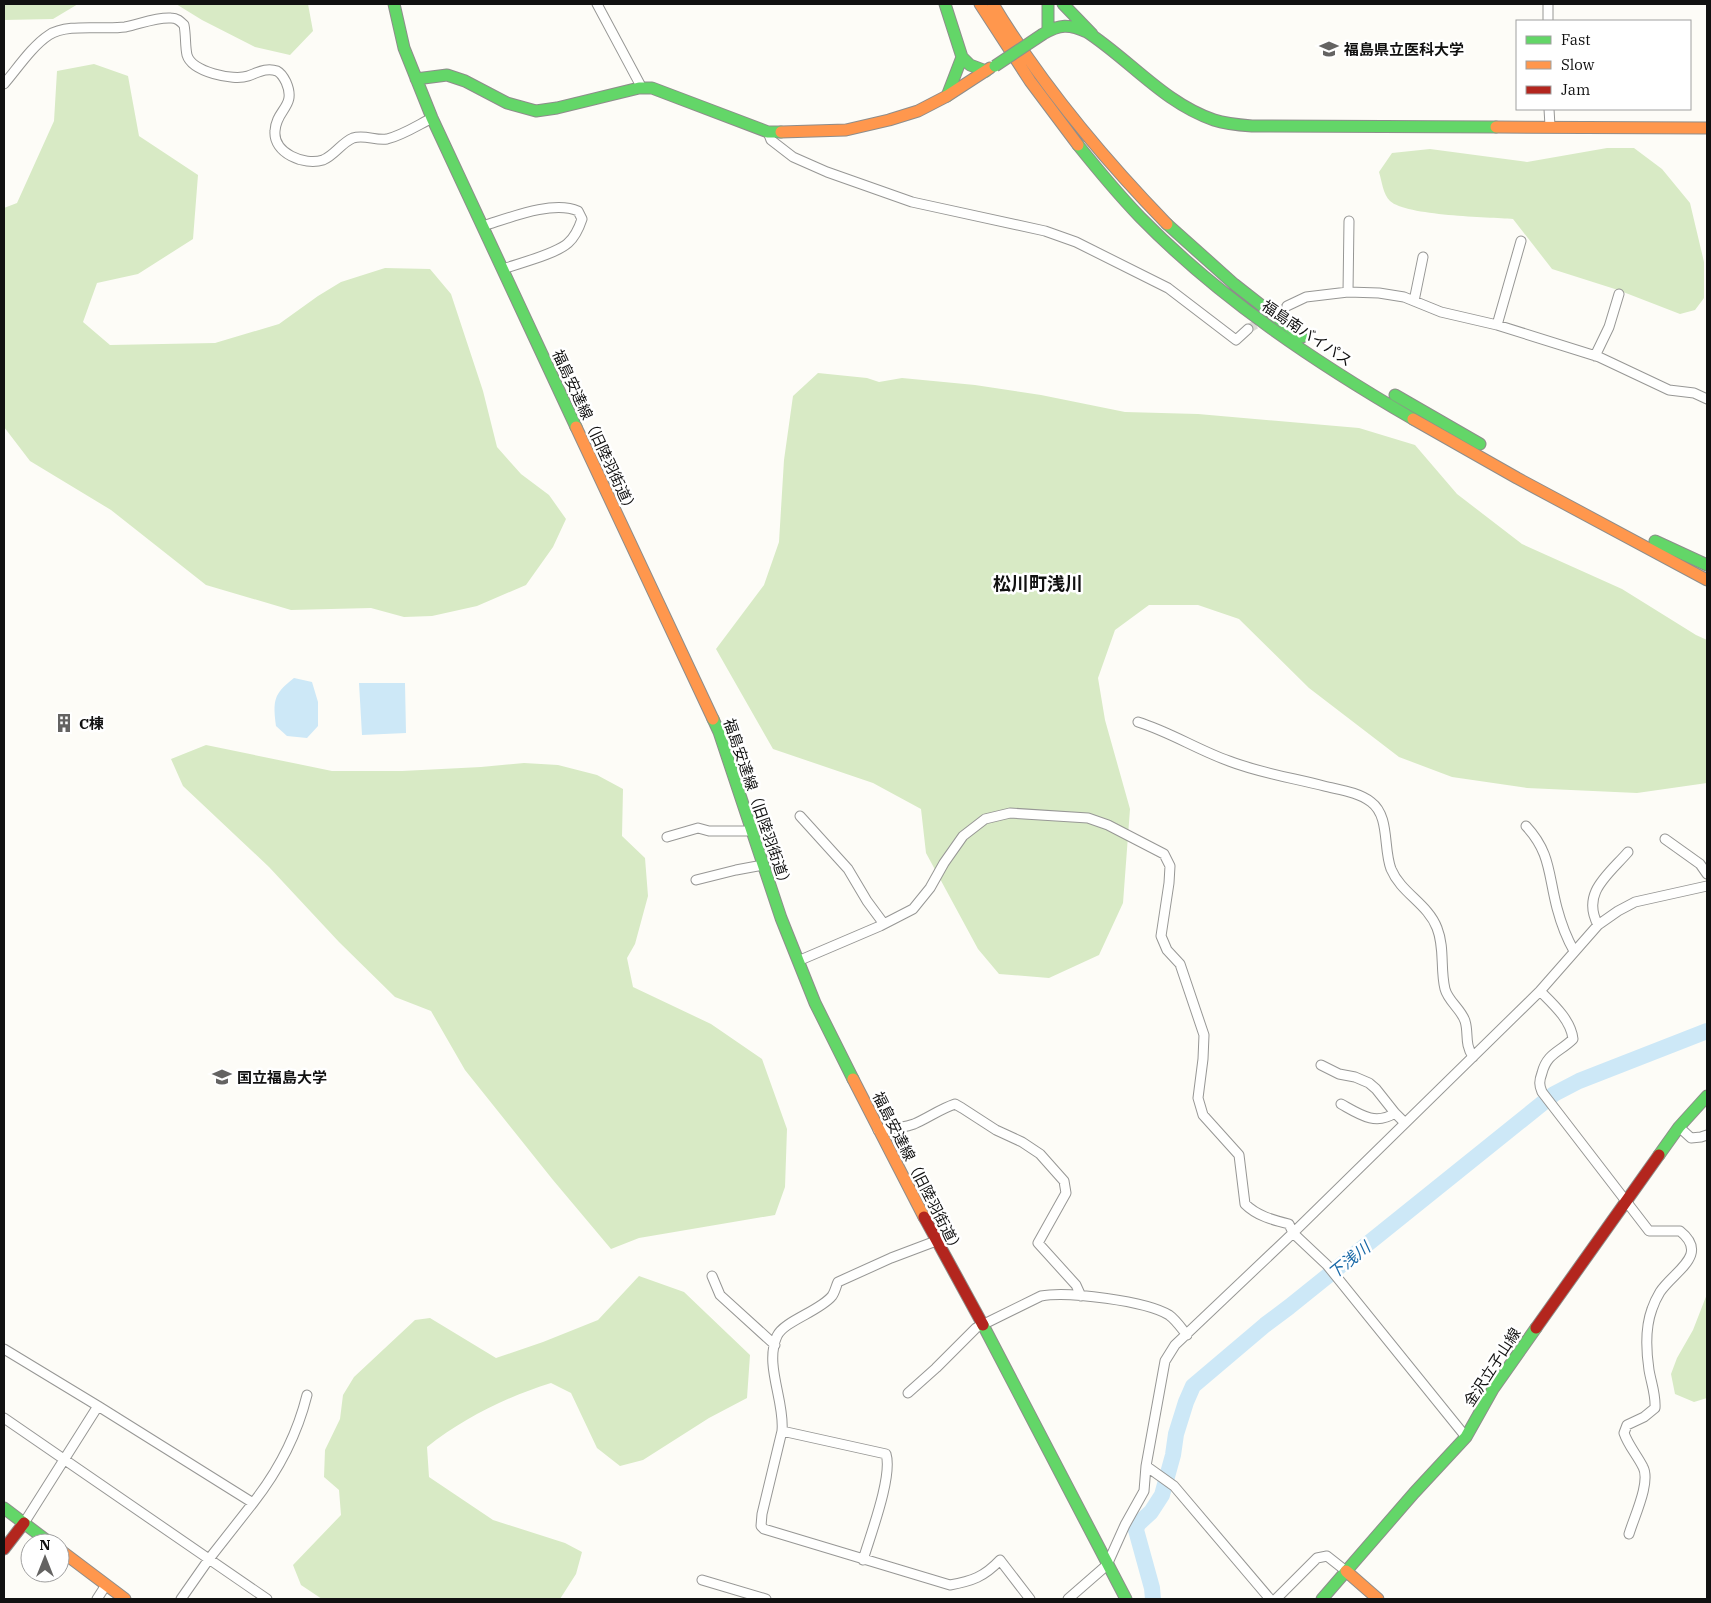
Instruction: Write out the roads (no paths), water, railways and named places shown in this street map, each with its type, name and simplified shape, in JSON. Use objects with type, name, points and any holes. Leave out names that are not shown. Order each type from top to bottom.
[{"type":"main road","name":"福島安達線（旧陸羽街道）","points":[[394,4],[397,25],[416,80],[432,118],[719,732],[781,918],[815,1003],[878,1130],[1126,1599]]},
{"type":"main road","points":[[944,4],[962,58],[970,65],[990,68]]},
{"type":"main road","name":"福島南バイパス","points":[[980,4],[1001,40],[1029,81],[1102,174],[1141,218],[1182,257],[1227,295],[1273,331],[1378,398],[1442,436],[1707,580]]},
{"type":"main road","name":"福島南バイパス","points":[[994,4],[1025,55],[1115,171],[1164,223],[1216,271],[1270,315],[1336,362],[1649,538],[1707,566]]},
{"type":"main road","points":[[1046,32],[1048,4]]},
{"type":"main road","points":[[1063,4],[1092,34],[1126,63],[1177,100],[1215,121],[1252,126],[1707,128]]},
{"type":"main road","points":[[416,80],[447,75],[465,80],[514,106],[536,111],[557,108],[642,88],[652,88],[768,132],[846,130],[889,120],[918,110],[947,96],[1046,32],[1060,26],[1078,28],[1092,34]]},
{"type":"main road","points":[[947,96],[962,58]]},
{"type":"main road","points":[[1617,532],[1707,589]]},
{"type":"main road","name":"金沢立子山線","points":[[1322,1599],[1414,1493],[1466,1437],[1493,1389],[1626,1200],[1680,1127],[1707,1096]]},
{"type":"main road","points":[[4,1508],[37,1533]]},
{"type":"main road","points":[[4,1549],[24,1523]]},
{"type":"main road","points":[[70,1558],[125,1599]]},
{"type":"main road","points":[[1346,1571],[1378,1599]]},
{"type":"street","points":[[597,4],[642,88]]},
{"type":"street","points":[[1548,4],[1548,20]]},
{"type":"street","points":[[4,84],[39,43],[58,31],[80,28],[124,27],[174,18],[184,25],[187,55],[193,65],[198,68],[232,78],[246,77],[262,71],[278,71],[288,86],[290,97],[289,103],[276,123],[274,133],[283,150],[295,159],[303,162],[321,161],[330,157],[352,138],[388,139],[432,118]]},
{"type":"street","points":[[1549,110],[1550,126]]},
{"type":"street","points":[[768,132],[771,140],[793,157],[844,178],[912,202],[1045,231],[1076,242],[1168,288],[1236,340],[1248,329]]},
{"type":"street","points":[[483,226],[521,214],[548,209],[572,208],[578,211],[582,219],[577,232],[568,243],[555,251],[503,269]]},
{"type":"street","points":[[1348,292],[1349,221]]},
{"type":"street","points":[[1497,325],[1521,241]]},
{"type":"street","points":[[1414,301],[1423,257]]},
{"type":"street","points":[[1288,306],[1306,297],[1348,292],[1396,296],[1441,312],[1497,325],[1595,356],[1669,390],[1694,394],[1707,399]]},
{"type":"street","points":[[1595,356],[1609,326],[1619,294]]},
{"type":"street","points":[[1138,722],[1157,728],[1229,762],[1352,793],[1369,801],[1377,808],[1383,822],[1386,850],[1391,868],[1398,883],[1430,914],[1438,929],[1442,949],[1445,989],[1465,1022],[1467,1049],[1473,1057]]},
{"type":"street","points":[[798,961],[884,924],[913,909],[930,888],[944,863],[963,836],[985,819],[1010,813],[1088,818],[1108,825],[1164,854],[1170,866],[1161,936],[1167,950],[1180,964],[1204,1035],[1198,1098],[1203,1114],[1239,1155],[1245,1204],[1264,1217],[1290,1224],[1293,1233],[1327,1265],[1466,1437]]},
{"type":"street","points":[[800,816],[848,870],[884,924]]},
{"type":"street","points":[[1526,826],[1544,850],[1563,928],[1574,951]]},
{"type":"street","points":[[667,837],[698,828],[716,831],[753,831]]},
{"type":"street","points":[[1665,839],[1700,864],[1707,874]]},
{"type":"street","points":[[1598,925],[1593,917],[1591,906],[1593,895],[1598,886],[1628,852]]},
{"type":"street","points":[[696,880],[763,865]]},
{"type":"street","points":[[1068,1599],[1107,1565],[1125,1525],[1144,1491],[1146,1466],[1165,1361],[1175,1345],[1293,1233],[1540,991],[1598,925],[1635,902],[1707,886]]},
{"type":"street","points":[[1540,991],[1572,1029],[1573,1039],[1556,1051],[1544,1064],[1539,1081],[1542,1092],[1649,1231],[1680,1231],[1691,1243],[1690,1260],[1660,1292],[1651,1310],[1646,1339],[1649,1370],[1656,1401],[1655,1408],[1644,1418],[1627,1425],[1624,1432],[1644,1468],[1645,1477],[1644,1488],[1629,1534]]},
{"type":"street","points":[[1320,1065],[1339,1074],[1355,1077],[1369,1083],[1406,1123]]},
{"type":"street","points":[[878,1130],[900,1128],[914,1124],[943,1108],[955,1104],[996,1130],[1022,1142],[1040,1154],[1064,1181],[1066,1194],[1038,1243],[1076,1285],[1081,1296]]},
{"type":"street","points":[[1341,1104],[1375,1119],[1386,1119],[1395,1113]]},
{"type":"street","points":[[1680,1127],[1691,1138],[1707,1134]]},
{"type":"street","points":[[936,1241],[891,1258],[838,1282],[833,1295],[819,1307],[791,1323],[778,1335],[775,1345],[774,1372],[783,1420],[761,1526],[764,1529],[863,1560],[950,1585],[965,1583],[988,1572],[1000,1560],[1030,1599]]},
{"type":"street","points":[[712,1276],[720,1294],[775,1345]]},
{"type":"street","points":[[908,1393],[976,1328],[1041,1296],[1051,1294],[1081,1296],[1144,1305],[1170,1316],[1187,1335]]},
{"type":"street","points":[[4,1349],[253,1503]]},
{"type":"street","points":[[181,1599],[209,1559],[268,1484],[288,1451],[301,1419],[307,1395]]},
{"type":"street","points":[[24,1523],[98,1406]]},
{"type":"street","points":[[4,1418],[267,1599]]},
{"type":"street","points":[[782,1431],[886,1454],[888,1460],[885,1479],[863,1560]]},
{"type":"street","points":[[1146,1466],[1174,1486],[1270,1599]]},
{"type":"street","points":[[1276,1599],[1317,1558],[1327,1556],[1346,1571]]},
{"type":"street","points":[[702,1580],[766,1599]]},
{"type":"street","points":[[97,1599],[106,1585]]},
{"type":"water","points":[[294,678],[312,682],[318,702],[318,726],[307,738],[287,736],[276,726],[276,699],[282,689]]},
{"type":"water","points":[[359,683],[405,683],[406,733],[362,735]]},
{"type":"waterway","name":"下浅川","points":[[1153,1599],[1152,1588],[1136,1530],[1138,1524],[1151,1512],[1162,1495],[1173,1455],[1176,1434],[1193,1386],[1265,1325],[1554,1094],[1579,1081],[1707,1031]]},
{"type":"tunnel","points":[[1248,329],[1287,306]]},
{"type":"place","name":"福島県立医科大学","points":[[1329,49]]},
{"type":"place","name":"C棟","points":[[64,723]]},
{"type":"place","name":"国立福島大学","points":[[222,1077]]},
{"type":"district","name":"松川町浅川","points":[[1038,583]]}]
